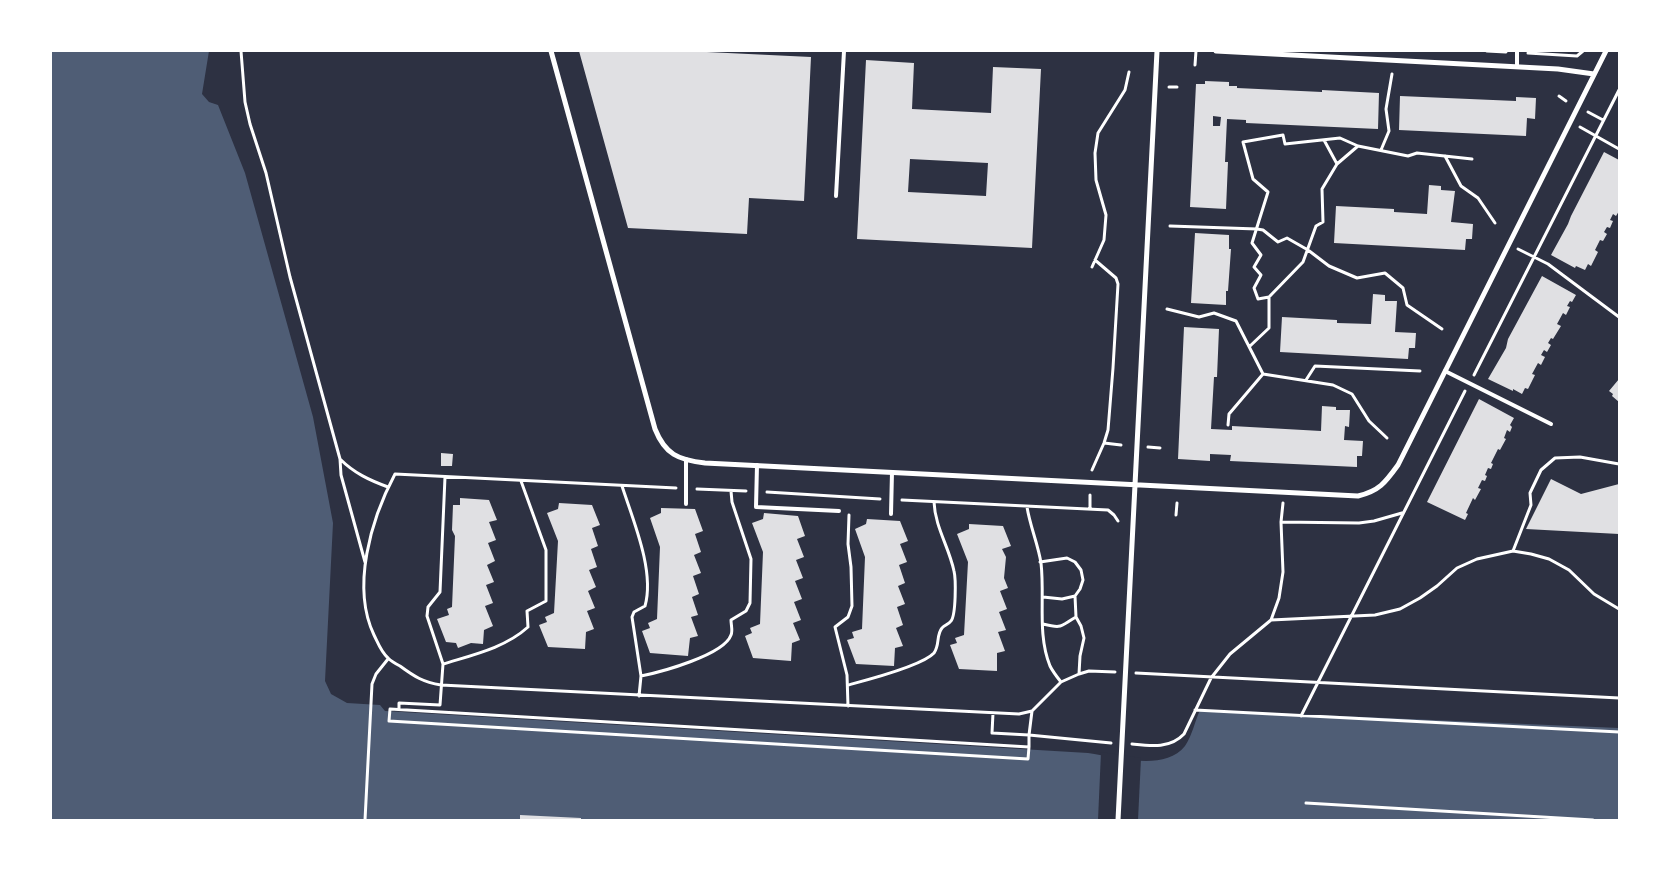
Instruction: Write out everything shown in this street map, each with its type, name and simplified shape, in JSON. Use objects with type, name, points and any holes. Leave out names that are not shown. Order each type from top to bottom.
[{"type":"street","points":[[551,51],[655,429],[666,449],[686,459],[705,463],[1358,496],[1371,493],[1380,487],[1398,465],[1606,51]]},
{"type":"street","points":[[1118,820],[1157,51]]},
{"type":"street","points":[[1216,51],[1558,69],[1594,74]]},
{"type":"lane","points":[[836,196],[844,51]]},
{"type":"lane","points":[[1517,52],[1517,67]]},
{"type":"lane","points":[[1445,371],[1551,424]]},
{"type":"lane","points":[[686,459],[686,504]]},
{"type":"lane","points":[[756,465],[756,507],[839,511]]},
{"type":"lane","points":[[891,514],[892,472]]},
{"type":"path","points":[[241,51],[250,124],[266,173],[290,277],[340,459],[340,475],[365,563]]},
{"type":"path","points":[[1195,65],[1196,51]]},
{"type":"path","points":[[1487,51],[1577,56],[1583,51]]},
{"type":"path","points":[[1092,266],[1104,240],[1106,215],[1096,180],[1095,153],[1098,133],[1125,90],[1129,72]]},
{"type":"path","points":[[1380,150],[1388,131],[1386,109],[1392,74]]},
{"type":"path","points":[[1169,87],[1177,87]]},
{"type":"path","points":[[1301,716],[1350,616],[1394,533],[1402,513],[1422,478],[1619,90]]},
{"type":"path","points":[[1559,96],[1566,102]]},
{"type":"path","points":[[1588,112],[1603,120]]},
{"type":"path","points":[[1570,121],[1619,149]]},
{"type":"path","points":[[1358,146],[1337,164],[1322,190],[1324,222],[1316,226],[1303,262],[1269,297],[1258,299],[1254,288],[1260,275],[1254,267],[1261,255],[1252,243],[1268,192],[1253,179],[1243,142],[1283,135],[1285,144],[1340,138],[1358,146],[1408,156],[1417,153],[1472,159]]},
{"type":"path","points":[[1324,140],[1337,164]]},
{"type":"path","points":[[1445,156],[1461,186],[1478,198],[1495,223]]},
{"type":"path","points":[[1170,226],[1263,230],[1278,242],[1286,238],[1308,250],[1329,266],[1357,278],[1386,273],[1403,288],[1407,304],[1442,329]]},
{"type":"path","points":[[1508,245],[1556,270],[1619,317]]},
{"type":"path","points":[[1092,470],[1108,430],[1114,368],[1118,284],[1116,278],[1095,260]]},
{"type":"path","points":[[1250,346],[1269,328],[1269,297]]},
{"type":"path","points":[[1167,309],[1199,316],[1214,313],[1236,321],[1263,374]]},
{"type":"path","points":[[1306,380],[1315,366],[1420,371]]},
{"type":"path","points":[[1263,374],[1333,385],[1352,394],[1369,422],[1387,438]]},
{"type":"path","points":[[1228,425],[1229,414],[1263,374]]},
{"type":"path","points":[[1104,443],[1121,444]]},
{"type":"path","points":[[1148,447],[1160,448]]},
{"type":"path","points":[[1513,551],[1531,505],[1530,493],[1541,470],[1555,458],[1580,457],[1619,464]]},
{"type":"path","points":[[340,459],[350,469],[364,478],[388,487],[372,532],[365,563],[364,589],[369,626],[388,659],[424,682],[441,685],[639,696],[1018,714],[1032,711],[1061,682],[1078,674],[1089,671],[1111,671]]},
{"type":"path","points":[[399,709],[399,703],[440,705],[443,664],[427,616],[428,607],[440,592],[445,477]]},
{"type":"path","points":[[443,664],[485,651],[516,638],[528,627],[527,610],[546,601],[546,550],[521,481]]},
{"type":"path","points":[[622,486],[644,555],[648,597],[645,606],[634,612],[632,617],[642,676],[639,696]]},
{"type":"path","points":[[642,676],[670,670],[708,654],[728,641],[732,634],[731,620],[746,611],[750,603],[751,560],[732,502],[731,490]]},
{"type":"path","points":[[1148,746],[1170,744],[1184,734],[1211,678],[1230,654],[1271,620],[1283,572],[1281,522],[1284,492]]},
{"type":"path","points":[[1090,495],[1090,509]]},
{"type":"path","points":[[848,706],[847,675],[835,628],[848,618],[852,606],[852,567],[848,544],[850,497]]},
{"type":"path","points":[[848,685],[894,672],[933,654],[938,646],[939,633],[942,628],[952,621],[954,611],[954,573],[934,516],[934,502]]},
{"type":"path","points":[[1176,515],[1177,503]]},
{"type":"path","points":[[1027,507],[1040,562],[1046,655],[1051,668],[1061,682]]},
{"type":"path","points":[[1281,522],[1359,523],[1402,513]]},
{"type":"path","points":[[1271,620],[1375,615],[1400,609],[1437,586],[1457,568],[1477,560],[1513,551],[1531,554],[1569,570],[1594,594],[1619,610]]},
{"type":"path","points":[[1040,562],[1067,558],[1076,562],[1081,570],[1083,580],[1075,596],[1076,617],[1084,638],[1078,674]]},
{"type":"path","points":[[1043,597],[1062,598],[1075,596]]},
{"type":"path","points":[[1043,624],[1063,627],[1076,617]]},
{"type":"path","points":[[365,820],[372,684],[376,674],[388,659]]},
{"type":"path","points":[[1134,673],[1619,698]]},
{"type":"path","points":[[1029,747],[390,709],[390,721],[1028,759],[1029,747],[1028,735],[1032,711]]},
{"type":"path","points":[[1195,710],[1619,732]]},
{"type":"path","points":[[993,713],[992,733],[1099,742]]},
{"type":"path","points":[[1306,803],[1593,820]]},
{"type":"water","points":[[51,51],[209,51],[202,94],[209,102],[218,105],[245,173],[313,417],[333,523],[325,681],[331,694],[347,703],[380,705],[385,711],[1088,753],[1140,761],[1165,759],[1176,754],[1185,746],[1200,710],[1619,728],[1619,820],[51,820]]},
{"type":"pier","points":[[1101,752],[1141,758],[1138,820],[1098,820]]},
{"type":"building","points":[[579,51],[686,51],[811,57],[804,201],[749,198],[747,234],[628,228]]},
{"type":"building","points":[[866,60],[914,63],[912,109],[991,113],[993,67],[1041,69],[1032,248],[857,239]],"holes":[[[910,159],[988,163],[986,196],[908,192]]]},
{"type":"building","points":[[1205,81],[1229,82],[1229,86],[1237,86],[1237,88],[1379,93],[1378,129],[1246,123],[1246,120],[1227,119],[1225,162],[1228,162],[1226,209],[1190,207],[1196,84],[1205,84]],"holes":[[[1213,116],[1221,117],[1220,126],[1213,126]]]},
{"type":"building","points":[[1400,96],[1516,101],[1516,97],[1536,98],[1535,119],[1527,118],[1526,136],[1399,130]]},
{"type":"building","points":[[1604,152],[1619,160],[1619,211],[1616,216],[1613,214],[1610,220],[1613,221],[1610,228],[1607,227],[1604,232],[1607,234],[1603,241],[1600,240],[1595,250],[1598,252],[1591,266],[1588,264],[1585,270],[1576,266],[1575,268],[1551,255]]},
{"type":"building","points":[[1429,185],[1441,186],[1441,190],[1455,191],[1451,222],[1473,224],[1472,239],[1466,239],[1465,250],[1334,243],[1336,206],[1394,209],[1394,212],[1427,214]]},
{"type":"building","points":[[1195,233],[1229,235],[1229,249],[1231,249],[1226,305],[1191,303]]},
{"type":"building","points":[[1542,276],[1576,295],[1567,306],[1570,307],[1566,315],[1563,313],[1557,324],[1561,326],[1553,339],[1551,338],[1548,343],[1551,345],[1547,352],[1544,350],[1541,355],[1545,357],[1541,365],[1538,363],[1532,374],[1535,375],[1528,389],[1525,388],[1522,394],[1488,379],[1506,348],[1508,339]]},
{"type":"building","points":[[1373,294],[1385,295],[1385,301],[1397,301],[1395,332],[1416,333],[1415,348],[1409,348],[1408,359],[1280,352],[1282,317],[1337,320],[1337,323],[1371,324]]},
{"type":"building","points":[[1184,327],[1219,329],[1217,377],[1214,377],[1211,429],[1232,430],[1232,426],[1321,431],[1322,406],[1336,407],[1336,410],[1350,410],[1349,427],[1345,426],[1344,440],[1363,441],[1362,456],[1357,456],[1357,467],[1230,461],[1231,455],[1210,454],[1210,461],[1178,459]]},
{"type":"building","points":[[1619,379],[1619,402],[1609,391]]},
{"type":"building","points":[[1479,399],[1514,418],[1510,425],[1512,427],[1510,432],[1507,430],[1504,438],[1506,439],[1491,463],[1493,464],[1491,469],[1488,468],[1485,481],[1482,480],[1478,488],[1481,489],[1475,500],[1473,498],[1465,520],[1427,502]]},
{"type":"building","points":[[441,453],[453,454],[452,466],[441,466]]},
{"type":"building","points":[[1551,479],[1581,494],[1619,484],[1619,534],[1526,529]]},
{"type":"building","points":[[460,498],[489,500],[497,520],[489,522],[496,540],[488,543],[495,561],[487,565],[494,582],[486,585],[493,603],[485,606],[493,626],[484,630],[483,644],[471,643],[458,648],[456,643],[446,642],[437,619],[449,615],[447,609],[452,607],[455,536],[452,530],[453,505],[460,505]]},
{"type":"building","points":[[559,503],[592,505],[600,525],[592,528],[598,546],[591,549],[597,567],[589,570],[596,587],[588,591],[595,608],[587,611],[594,629],[586,632],[585,649],[548,647],[539,625],[547,622],[545,617],[554,613],[558,541],[547,513],[558,509]]},
{"type":"building","points":[[661,508],[695,509],[703,531],[695,534],[701,552],[694,555],[701,573],[693,576],[699,594],[692,597],[698,615],[691,617],[698,636],[690,638],[688,656],[650,653],[642,631],[650,628],[648,623],[657,619],[660,547],[650,518],[661,513]]},
{"type":"building","points":[[764,513],[798,516],[805,536],[797,539],[804,557],[796,560],[803,578],[795,581],[802,599],[794,602],[801,620],[793,623],[800,640],[792,643],[791,661],[753,658],[745,636],[752,633],[750,628],[760,624],[763,552],[752,523],[763,519]]},
{"type":"building","points":[[867,519],[900,521],[908,541],[900,544],[907,562],[899,565],[905,583],[898,586],[905,604],[897,607],[903,625],[896,628],[903,646],[895,648],[894,666],[856,664],[847,640],[854,638],[852,632],[862,629],[865,557],[855,529],[866,524]]},
{"type":"building","points":[[969,524],[1003,526],[1011,546],[1002,549],[1006,557],[1004,578],[1008,588],[1000,591],[1007,609],[999,612],[1006,630],[998,632],[1005,651],[997,653],[997,671],[959,669],[950,645],[957,643],[955,638],[964,635],[968,562],[957,534],[969,529]]},
{"type":"building","points":[[520,815],[581,818],[581,820],[520,820]]}]
